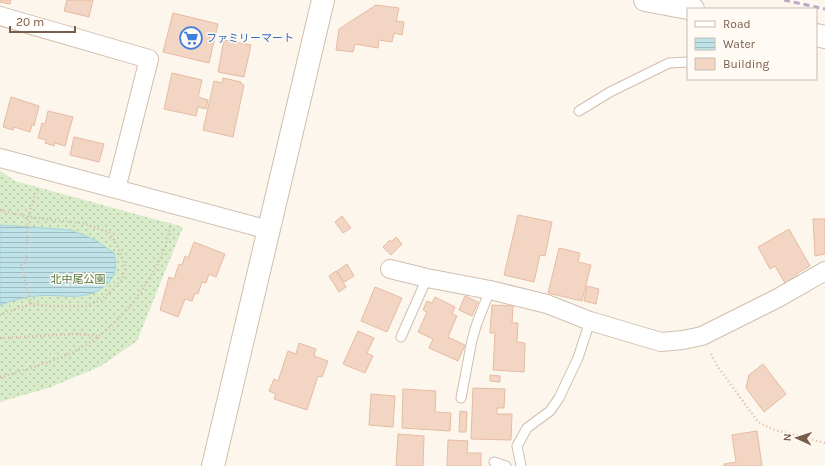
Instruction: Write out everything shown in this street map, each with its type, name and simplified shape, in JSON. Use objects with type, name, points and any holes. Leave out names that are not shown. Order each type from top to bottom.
[{"type":"street","points":[[213,466],[324,0]]},
{"type":"street","points":[[645,0],[688,8]]},
{"type":"street","points":[[0,16],[149,59],[116,189]]},
{"type":"street","points":[[0,158],[268,230]]},
{"type":"street","points":[[390,269],[427,278],[490,290],[547,304],[590,321],[661,342],[683,340],[702,336],[778,298],[825,271]]},
{"type":"lane","points":[[578,111],[610,92],[669,64],[687,62]]},
{"type":"lane","points":[[401,337],[427,278]]},
{"type":"lane","points":[[461,398],[472,340],[490,290]]},
{"type":"lane","points":[[521,466],[517,446],[527,428],[550,411],[559,398],[578,358],[590,321]]},
{"type":"lane","points":[[494,462],[506,466]]},
{"type":"path","points":[[31,304],[21,264],[26,262],[28,217],[37,187]]},
{"type":"path","points":[[0,210],[28,217],[82,223],[109,232],[116,243],[125,266],[123,277],[113,289],[101,300],[86,306],[48,306],[31,304],[0,315]]},
{"type":"path","points":[[0,377],[32,368],[75,350],[97,336],[132,304],[156,268],[165,249],[173,217]]},
{"type":"path","points":[[0,338],[77,334],[97,336]]},
{"type":"path","points":[[702,336],[718,367],[758,422],[772,429],[825,443]]},
{"type":"green space","name":"北中尾公園","points":[[0,171],[15,181],[183,227],[137,341],[101,366],[51,387],[0,402]]},
{"type":"water","points":[[0,225],[71,230],[95,240],[114,253],[114,274],[107,284],[90,294],[82,296],[46,295],[18,299],[0,305]]},
{"type":"building","points":[[0,0],[11,0],[10,4],[0,2]]},
{"type":"building","points":[[67,0],[93,0],[89,17],[64,11]]},
{"type":"building","points":[[376,5],[399,8],[396,21],[404,22],[402,35],[394,33],[392,42],[379,40],[378,48],[355,44],[353,52],[336,50],[339,29]]},
{"type":"building","name":"ファミリーマート","points":[[173,13],[218,24],[209,63],[163,52]]},
{"type":"building","points":[[224,40],[251,45],[244,77],[218,72]]},
{"type":"building","points":[[172,73],[202,80],[198,97],[208,100],[206,109],[198,107],[196,116],[164,109]]},
{"type":"building","points":[[223,78],[241,82],[241,84],[244,85],[233,137],[203,130],[214,81],[222,83]]},
{"type":"building","points":[[11,97],[39,106],[34,126],[32,125],[30,132],[14,127],[13,130],[3,127]]},
{"type":"building","points":[[48,111],[73,117],[65,146],[55,143],[54,146],[45,143],[46,140],[38,138],[42,123],[45,124]]},
{"type":"building","points":[[74,137],[104,144],[99,162],[70,155]]},
{"type":"building","points":[[518,215],[552,222],[545,256],[540,255],[534,282],[504,275]]},
{"type":"building","points":[[342,216],[351,228],[343,233],[335,222]]},
{"type":"building","points":[[813,219],[825,219],[825,254],[815,256]]},
{"type":"building","points":[[789,229],[810,266],[796,274],[798,278],[786,285],[775,266],[770,269],[758,247]]},
{"type":"building","points":[[396,237],[402,244],[391,255],[383,247],[390,240],[391,242]]},
{"type":"building","points":[[194,242],[225,254],[216,277],[209,274],[206,283],[202,282],[198,294],[195,293],[192,301],[185,299],[178,317],[160,310],[169,277],[174,279],[179,264],[182,265],[185,256],[188,258]]},
{"type":"building","points":[[559,248],[580,253],[578,262],[591,265],[582,301],[548,293]]},
{"type":"building","points":[[347,264],[354,276],[344,282],[337,271]]},
{"type":"building","points":[[336,271],[346,287],[339,292],[329,276]]},
{"type":"building","points":[[587,286],[599,289],[596,304],[584,301]]},
{"type":"building","points":[[375,287],[402,298],[387,332],[361,321]]},
{"type":"building","points":[[465,296],[478,302],[472,316],[459,310]]},
{"type":"building","points":[[435,297],[455,307],[452,314],[457,316],[448,337],[465,345],[458,361],[429,348],[433,339],[418,332],[427,312],[423,310],[427,301],[432,303]]},
{"type":"building","points":[[492,305],[513,306],[512,323],[518,323],[517,342],[525,343],[524,372],[493,370],[495,333],[490,333]]},
{"type":"building","points":[[358,331],[374,338],[367,353],[373,356],[365,373],[343,364]]},
{"type":"building","points":[[299,343],[316,349],[314,356],[328,361],[322,377],[318,376],[307,410],[274,399],[276,394],[269,391],[274,379],[278,381],[288,351],[296,354]]},
{"type":"building","points":[[763,364],[786,394],[764,412],[746,388],[749,375]]},
{"type":"building","points":[[490,375],[500,376],[500,382],[490,381]]},
{"type":"building","points":[[473,388],[505,389],[504,408],[497,408],[497,414],[512,414],[511,440],[471,439]]},
{"type":"building","points":[[403,389],[436,391],[435,412],[451,413],[450,431],[402,428]]},
{"type":"building","points":[[371,394],[395,396],[393,427],[369,425]]},
{"type":"building","points":[[460,411],[467,412],[466,432],[459,432]]},
{"type":"building","points":[[757,431],[762,466],[724,466],[724,464],[736,462],[732,435]]},
{"type":"building","points":[[398,434],[424,436],[423,466],[396,466]]},
{"type":"building","points":[[448,440],[468,441],[467,453],[481,453],[481,466],[447,466]]},
{"type":"railway","points":[[784,0],[825,9]]},
{"type":"place","name":"ファミリーマート","points":[[191,38]]}]
